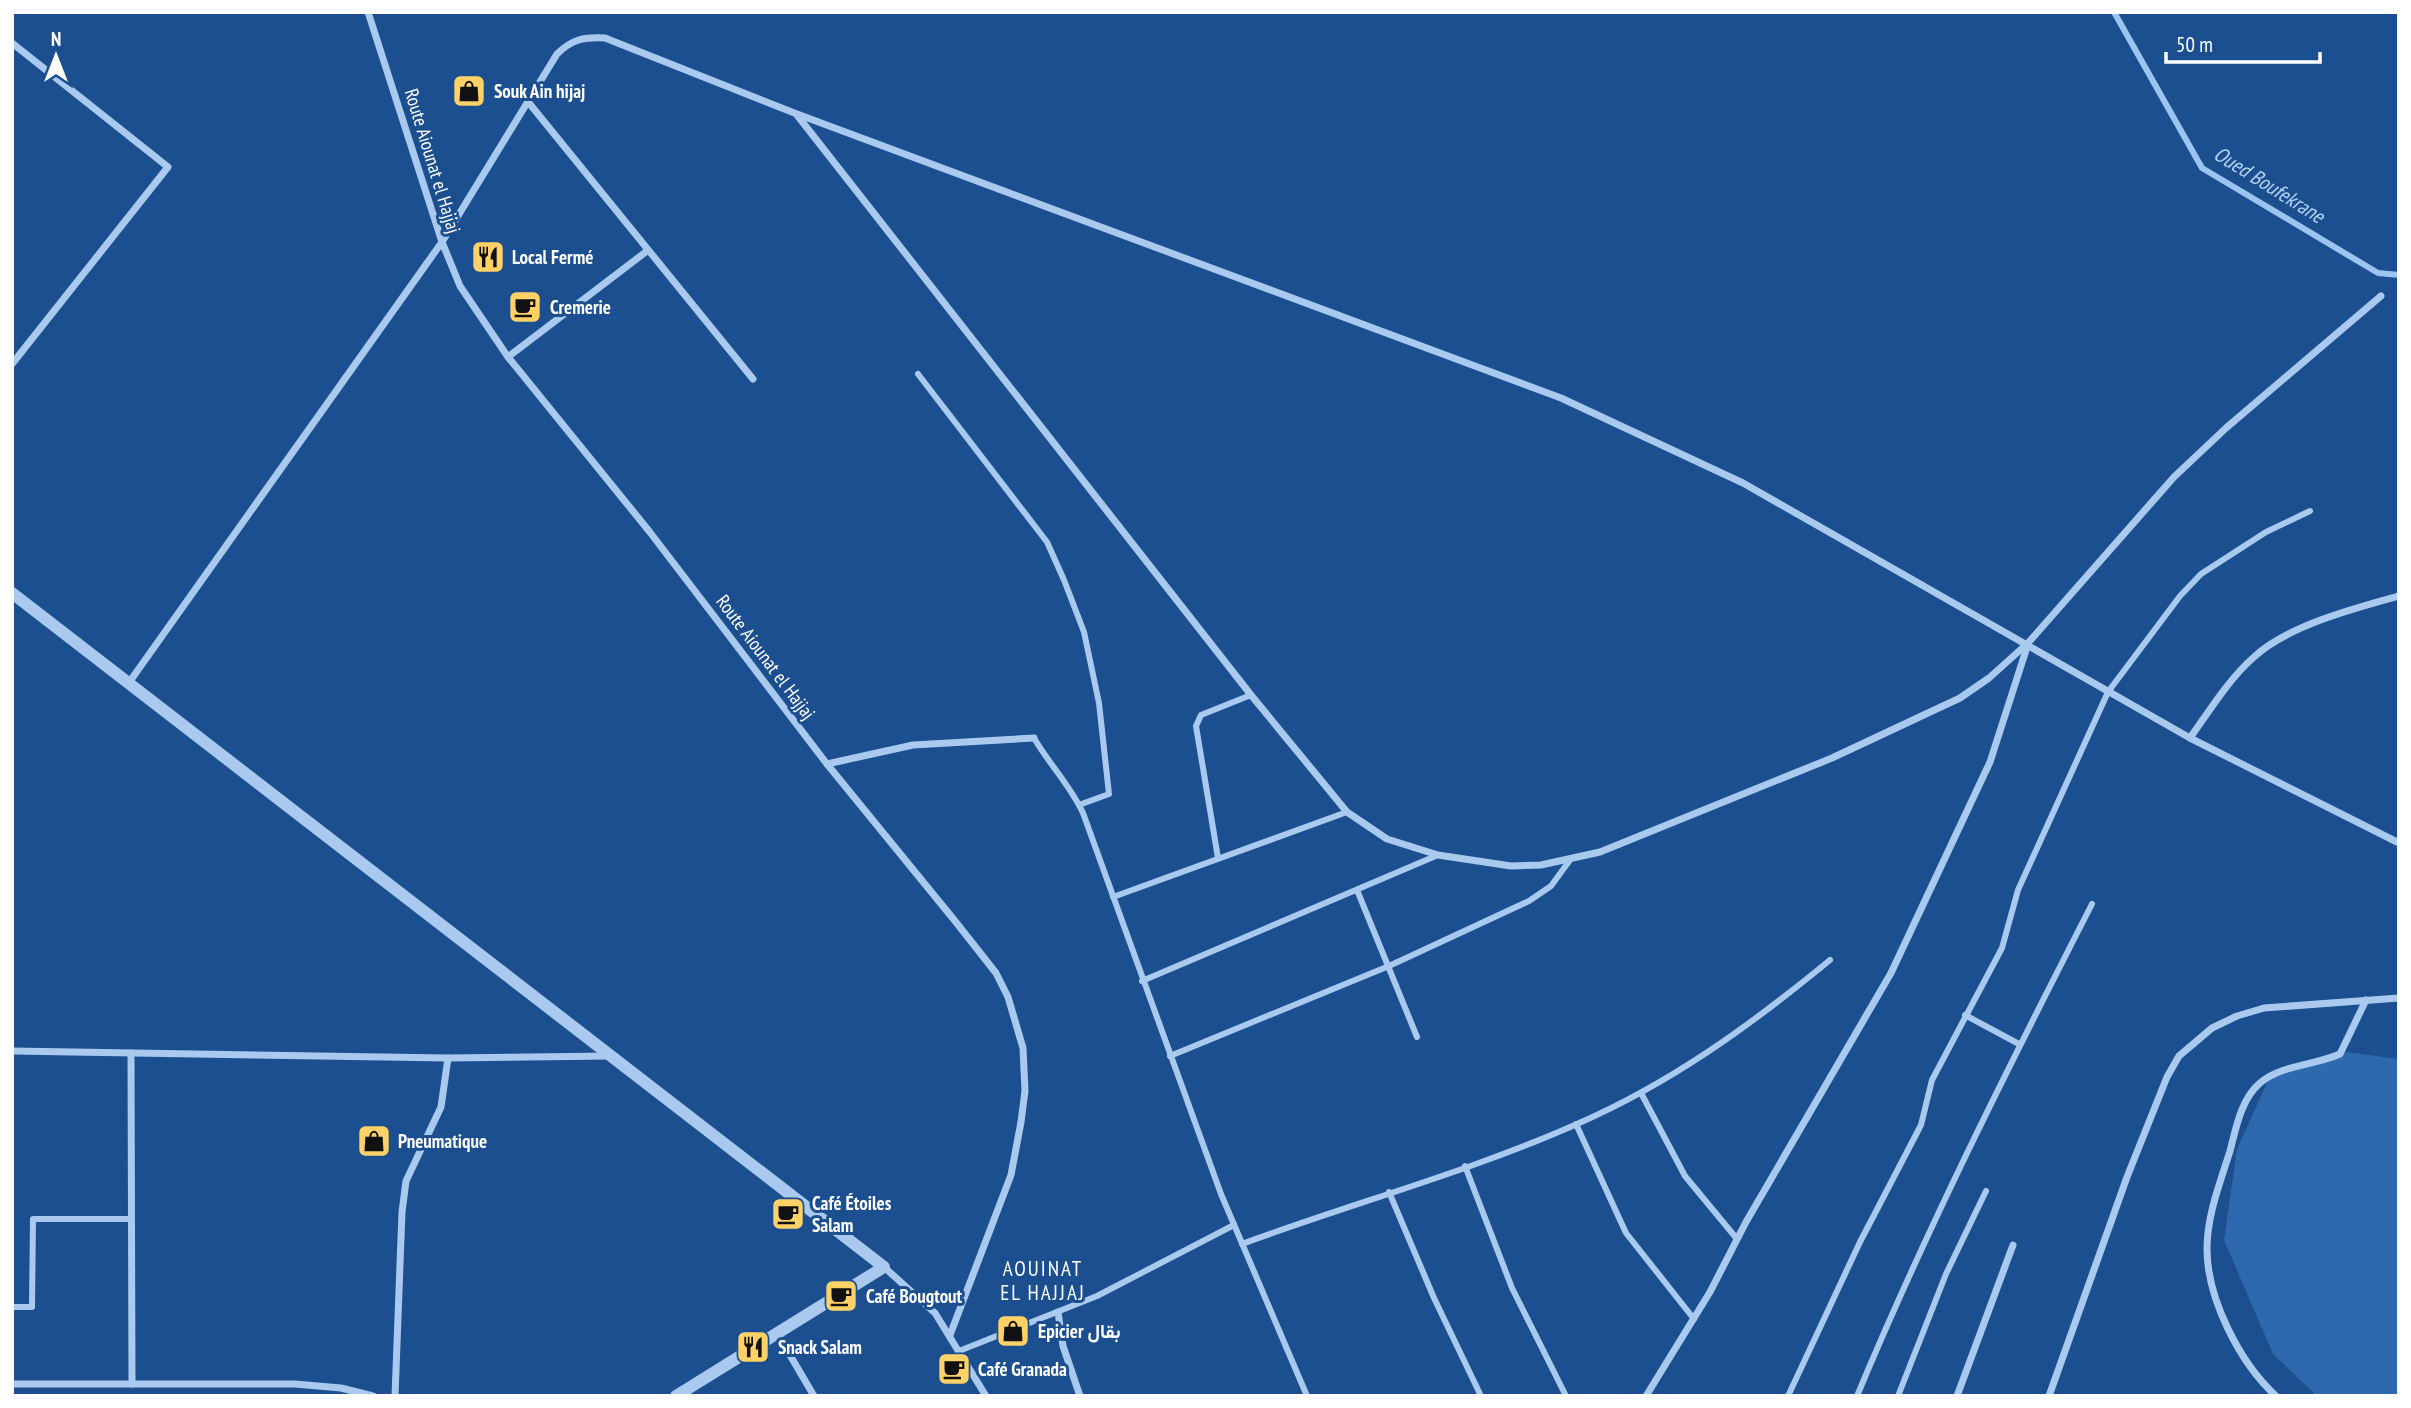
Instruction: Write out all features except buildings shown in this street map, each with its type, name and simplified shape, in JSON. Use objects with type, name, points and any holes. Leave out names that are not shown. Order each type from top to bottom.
[{"type":"street","name":"Route Aiounat el Hajjaj","points":[[368,12],[442,242],[460,286],[508,357],[658,541],[827,764],[996,973],[1018,1023],[1023,1048],[1025,1091],[1010,1175],[950,1335]]},
{"type":"street","points":[[128,684],[442,242],[557,54],[569,41],[588,37],[605,38],[797,114],[1561,398],[1742,483],[2028,643],[2190,738],[2399,843]]},
{"type":"street","points":[[12,44],[168,167],[12,364]]},
{"type":"street","points":[[529,103],[753,379]]},
{"type":"street","points":[[797,114],[1251,695],[1347,812],[1387,839],[1438,855],[1511,866],[1570,860],[1600,852],[1901,727],[1960,698],[1989,678],[2028,643],[2174,477],[2249,407],[2381,296]]},
{"type":"street","points":[[508,357],[648,251]]},
{"type":"street","points":[[918,374],[1046,542],[1084,632],[1099,703],[1109,794],[1079,804]]},
{"type":"street","points":[[1788,1396],[1860,1242],[1921,1125],[1932,1080],[2002,948],[2018,890],[2108,692],[2180,596],[2201,574],[2266,532],[2310,511]]},
{"type":"street","points":[[12,593],[884,1267],[916,1294],[950,1335],[986,1396]]},
{"type":"street","points":[[2190,738],[2231,681],[2255,655],[2280,639],[2359,607],[2399,596]]},
{"type":"street","points":[[1646,1396],[1694,1319],[1737,1239],[1891,973],[1990,762],[2028,643]]},
{"type":"street","points":[[1218,858],[1196,726],[1201,715],[1251,695]]},
{"type":"street","points":[[827,764],[913,745],[1034,737],[1052,767],[1069,785],[1079,804],[1234,1225],[1307,1396]]},
{"type":"street","points":[[1113,897],[1347,812]]},
{"type":"street","points":[[1142,981],[1438,855]]},
{"type":"street","points":[[1170,1056],[1389,966],[1544,892],[1570,860]]},
{"type":"street","points":[[1357,890],[1417,1037]]},
{"type":"street","points":[[1857,1396],[1911,1266],[2019,1044],[2092,904]]},
{"type":"street","points":[[1242,1244],[1576,1124],[1641,1093],[1742,1031],[1830,961]]},
{"type":"street","points":[[2049,1396],[2127,1177],[2167,1077],[2179,1056],[2212,1028],[2237,1016],[2264,1008],[2399,998]]},
{"type":"street","points":[[2276,1396],[2249,1367],[2228,1330],[2208,1266],[2212,1213],[2238,1123],[2252,1092],[2270,1077],[2340,1054],[2365,1000]]},
{"type":"street","points":[[1965,1015],[2019,1044]]},
{"type":"street","points":[[12,1051],[448,1058],[611,1056]]},
{"type":"street","points":[[131,1053],[132,1384]]},
{"type":"street","points":[[395,1396],[402,1212],[406,1181],[441,1107],[448,1058]]},
{"type":"street","points":[[1641,1093],[1685,1176],[1737,1239]]},
{"type":"street","points":[[1576,1124],[1626,1233],[1694,1319]]},
{"type":"street","points":[[1465,1166],[1512,1288],[1566,1396]]},
{"type":"street","points":[[1898,1396],[1946,1274],[1986,1191]]},
{"type":"street","points":[[1389,1192],[1434,1298],[1481,1396]]},
{"type":"street","points":[[12,1307],[32,1307],[33,1219],[131,1219]]},
{"type":"street","points":[[959,1351],[1097,1296],[1234,1225]]},
{"type":"street","points":[[1957,1396],[2013,1245]]},
{"type":"street","points":[[676,1396],[884,1267]]},
{"type":"street","points":[[1058,1312],[1063,1346],[1080,1396]]},
{"type":"street","points":[[777,1333],[814,1396]]},
{"type":"street","points":[[12,1384],[295,1384],[341,1388],[373,1396]]},
{"type":"shaded area","points":[[2338,1051],[2399,1059],[2399,1396],[2317,1396],[2273,1354],[2224,1240],[2237,1149],[2271,1074]]},
{"type":"waterway","name":"Oued Boufekrane","points":[[2114,12],[2202,168],[2378,273],[2399,275]]},
{"type":"place","name":"Souk Ain hijaj","points":[[469,91]]},
{"type":"place","name":"Local Fermé","points":[[488,257]]},
{"type":"place","name":"Cremerie","points":[[525,307]]},
{"type":"place","name":"Pneumatique","points":[[374,1141]]},
{"type":"place","name":"Café Étoiles Salam","points":[[788,1214]]},
{"type":"place","name":"Café Bougtout","points":[[841,1296]]},
{"type":"place","name":"Epicier بقال","points":[[1013,1331]]},
{"type":"place","name":"Snack Salam","points":[[753,1347]]},
{"type":"place","name":"Café Granada","points":[[954,1369]]},
{"type":"district","name":"AOUINAT EL HAJJAJ","points":[[1043,1281]]}]
